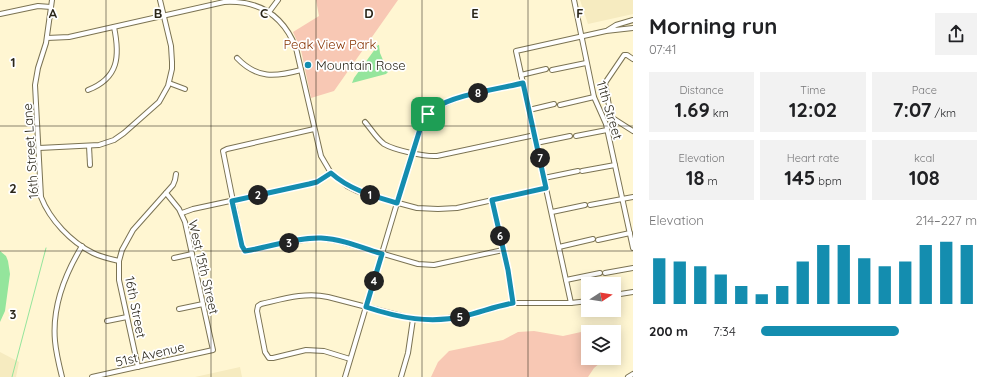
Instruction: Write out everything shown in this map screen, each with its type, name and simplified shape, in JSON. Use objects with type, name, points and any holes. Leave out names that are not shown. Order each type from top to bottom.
[{"type":"street","name":"16th Street Lane","points":[[52,0],[47,38],[36,76],[40,187],[44,206],[64,231],[82,246],[92,253],[119,261]]},
{"type":"street","points":[[39,148],[89,146],[106,143],[121,135],[154,108],[165,92],[172,70],[172,56],[160,0]]},
{"type":"street","points":[[270,12],[278,0]]},
{"type":"street","name":"11th Street","points":[[574,0],[594,97],[604,118],[633,248]]},
{"type":"street","points":[[47,38],[69,37],[218,3],[233,1],[252,4],[270,12],[290,34],[296,48],[321,156],[331,173],[343,183],[357,191],[397,203],[418,208],[438,209],[456,208],[546,188]]},
{"type":"street","points":[[0,14],[31,7],[51,7]]},
{"type":"street","points":[[606,31],[616,25],[633,20]]},
{"type":"street","points":[[88,90],[99,86],[108,77],[114,67],[118,49],[114,27]]},
{"type":"street","points":[[571,303],[516,51],[606,31],[633,28]]},
{"type":"street","points":[[612,117],[605,83],[624,55],[627,55],[633,59]]},
{"type":"street","points":[[237,58],[244,65],[261,74],[271,76],[301,70]]},
{"type":"street","points":[[552,70],[586,63]]},
{"type":"street","points":[[522,75],[546,69]]},
{"type":"street","points":[[169,83],[185,89]]},
{"type":"street","points":[[345,377],[412,153],[424,119],[434,108],[454,98],[523,83]]},
{"type":"street","points":[[560,104],[594,97]]},
{"type":"street","points":[[529,110],[554,104]]},
{"type":"street","points":[[604,118],[612,117],[633,131]]},
{"type":"street","points":[[366,122],[372,132],[385,144],[428,157],[534,135]]},
{"type":"street","points":[[314,129],[226,149],[223,151],[232,201],[242,246],[245,251],[308,239],[321,238],[339,241],[418,264],[434,265],[503,250]]},
{"type":"street","points":[[576,136],[607,130]]},
{"type":"street","points":[[536,143],[570,136]]},
{"type":"street","points":[[89,146],[90,165]]},
{"type":"street","points":[[544,178],[615,165]]},
{"type":"street","points":[[182,214],[193,209],[317,182],[331,173]]},
{"type":"street","name":"16th Street","points":[[138,367],[119,280],[119,261],[122,250],[130,235],[173,185],[176,174]]},
{"type":"street","name":"West 15th Street","points":[[166,193],[174,201],[185,222],[213,350]]},
{"type":"street","points":[[590,205],[633,197]]},
{"type":"street","points":[[492,200],[508,270],[513,303]]},
{"type":"street","points":[[552,212],[585,205]]},
{"type":"street","points":[[559,247],[630,233]]},
{"type":"street","points":[[62,377],[55,341],[56,315],[67,275],[82,246]]},
{"type":"street","points":[[174,258],[192,254]]},
{"type":"street","points":[[566,280],[633,268]]},
{"type":"street","points":[[621,294],[633,292]]},
{"type":"street","points":[[350,359],[324,351],[306,350],[269,358],[265,352],[257,311],[258,306],[261,304],[299,296],[312,295],[328,297],[413,319],[447,319],[475,314],[513,303],[571,303],[581,301]]},
{"type":"street","points":[[179,309],[203,304]]},
{"type":"street","points":[[108,321],[127,316]]},
{"type":"street","points":[[401,377],[408,353],[413,319]]},
{"type":"street","name":"51st Avenue","points":[[92,377],[213,350]]},
{"type":"street","points":[[628,377],[633,374]]},
{"type":"shaded area","points":[[580,0],[633,0],[633,14],[588,24]]},
{"type":"shaded area","points":[[378,45],[388,72],[386,74],[352,83],[354,78]]},
{"type":"shaded area","points":[[0,251],[6,256],[10,274],[5,311],[0,322]]},
{"type":"shaded area","points":[[0,352],[19,362],[16,377],[0,377]]},
{"type":"shaded area","points":[[240,367],[242,377],[195,377]]},
{"type":"green space","name":"Peak View Park","points":[[316,0],[398,0],[334,91],[311,98],[301,50],[293,32],[319,16]]},
{"type":"green space","points":[[534,331],[563,336],[581,332],[581,365],[598,365],[588,377],[431,377],[438,362],[449,351],[503,340],[518,332]]},
{"type":"waterway","points":[[12,377],[46,248]]},
{"type":"place","name":"Mountain Rose","points":[[308,65]]},
{"type":"route","points":[[523,83],[546,188],[492,200],[508,270],[513,303],[475,314],[447,319],[413,319],[366,307],[382,254],[339,241],[321,238],[308,239],[245,251],[242,246],[232,201],[317,182],[331,173],[347,186],[357,191],[397,203],[421,126],[428,114],[434,108],[454,98],[523,83]]}]
